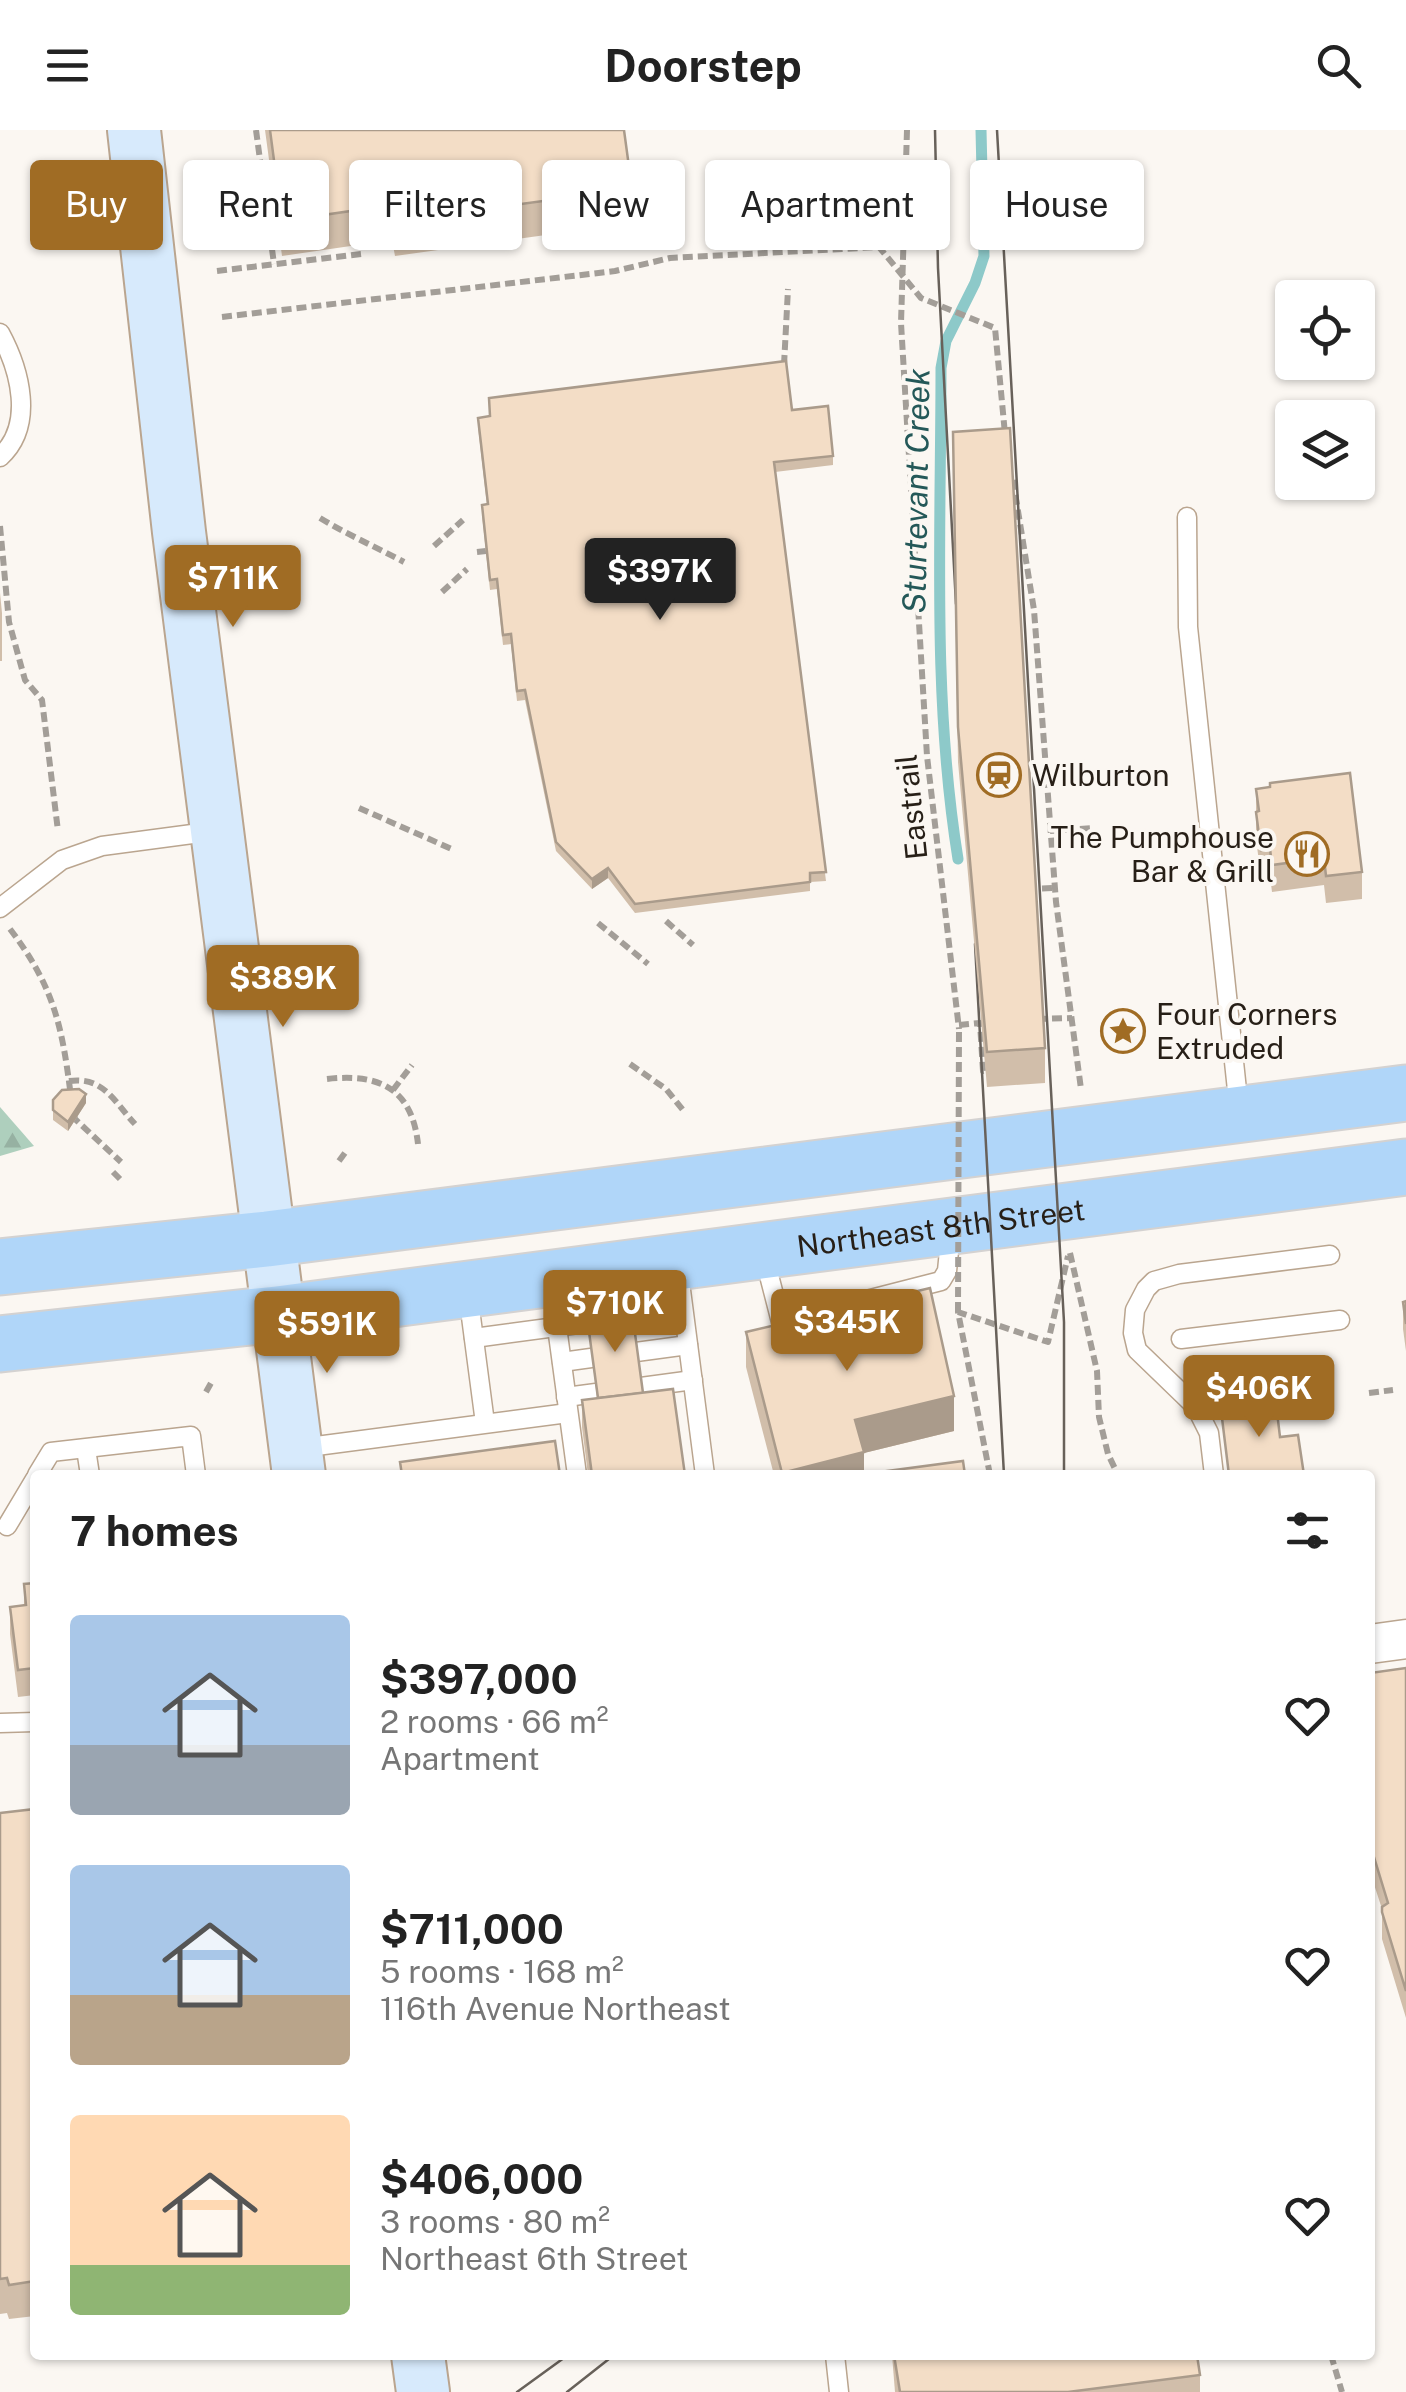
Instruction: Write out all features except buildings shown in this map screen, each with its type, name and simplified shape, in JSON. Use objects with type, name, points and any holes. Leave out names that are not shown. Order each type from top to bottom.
[{"type":"main road","points":[[134,130],[162,386],[297,1462]]},
{"type":"main road","points":[[0,1267],[267,1239],[1406,1093]]},
{"type":"main road","name":"Northeast 8th Street","points":[[0,1344],[277,1314],[470,1314],[680,1286],[763,1251],[1406,1167]]},
{"type":"main road","points":[[419,2360],[423,2392]]},
{"type":"street","points":[[1375,1643],[1406,1640]]},
{"type":"lane","points":[[0,333],[13,356],[21,415],[10,448],[0,457]]},
{"type":"lane","points":[[1187,517],[1188,627],[1240,1114]]},
{"type":"lane","points":[[0,908],[62,860],[102,846],[217,830]]},
{"type":"lane","points":[[763,1251],[782,1322],[940,1281],[947,1271],[952,1226]]},
{"type":"lane","points":[[1213,1470],[1209,1432],[1196,1407],[1137,1350],[1134,1310],[1154,1281],[1178,1274],[1330,1255]]},
{"type":"lane","points":[[485,1424],[470,1314],[557,1327],[680,1286],[705,1470]]},
{"type":"lane","points":[[1181,1339],[1340,1320]]},
{"type":"lane","points":[[557,1327],[576,1470]]},
{"type":"lane","points":[[636,1352],[688,1346]]},
{"type":"lane","points":[[562,1362],[592,1358]]},
{"type":"lane","points":[[641,1387],[693,1380]]},
{"type":"lane","points":[[297,1462],[485,1424],[596,1393]]},
{"type":"lane","points":[[40,1470],[50,1452],[191,1436],[195,1470]]},
{"type":"lane","points":[[86,1449],[89,1470]]},
{"type":"lane","points":[[7,1526],[30,1487]]},
{"type":"lane","points":[[0,1723],[30,1722]]},
{"type":"lane","points":[[835,2360],[840,2392]]},
{"type":"path","points":[[256,130],[274,264]]},
{"type":"path","name":"Eastrail","points":[[907,130],[901,323],[927,756],[959,1025],[958,1312],[989,1470]]},
{"type":"path","points":[[222,317],[615,271],[670,258],[879,247],[921,298],[995,328],[1007,446]]},
{"type":"path","points":[[217,271],[361,254]]},
{"type":"path","points":[[784,365],[788,289]]},
{"type":"path","points":[[1010,464],[1035,631],[1055,888],[1082,1095]]},
{"type":"path","points":[[320,518],[404,562]]},
{"type":"path","points":[[434,546],[463,520]]},
{"type":"path","points":[[0,526],[3,589],[25,680],[42,700],[58,831]]},
{"type":"path","points":[[442,592],[467,570]]},
{"type":"path","points":[[1020,632],[1035,631]]},
{"type":"path","points":[[359,808],[454,850]]},
{"type":"path","points":[[1050,831],[1094,828]]},
{"type":"path","points":[[1031,873],[1032,889]]},
{"type":"path","points":[[1019,877],[1020,890],[1055,888]]},
{"type":"path","points":[[666,921],[694,945]]},
{"type":"path","points":[[598,923],[648,964]]},
{"type":"path","points":[[10,930],[46,982],[58,1014],[75,1119],[122,1162]]},
{"type":"path","points":[[1028,1020],[1072,1018]]},
{"type":"path","points":[[959,1025],[980,1022],[983,1071],[994,1070],[993,1054]]},
{"type":"path","points":[[630,1064],[666,1088],[682,1110]]},
{"type":"path","points":[[393,1090],[412,1065]]},
{"type":"path","points":[[327,1079],[368,1078],[393,1090],[408,1105],[418,1144]]},
{"type":"path","points":[[69,1081],[90,1081],[104,1088],[135,1124]]},
{"type":"path","points":[[339,1160],[347,1150]]},
{"type":"path","points":[[113,1172],[120,1179]]},
{"type":"path","points":[[958,1312],[1048,1342],[1069,1250],[1097,1372],[1099,1417],[1116,1470]]},
{"type":"path","points":[[206,1392],[211,1383]]},
{"type":"path","points":[[1369,1393],[1393,1390]]},
{"type":"path","points":[[1332,2360],[1342,2392]]},
{"type":"green space","points":[[0,1107],[34,1146],[0,1156]]},
{"type":"waterway","name":"Sturtevant Creek","points":[[958,859],[941,676],[941,368],[946,341],[984,256],[981,130]]},
{"type":"tram line","points":[[935,130],[938,268],[956,604]]},
{"type":"tram line","points":[[997,130],[1064,1322],[1064,1470]]},
{"type":"tram line","points":[[975,944],[1004,1470]]},
{"type":"tram line","points":[[517,2392],[561,2360]]},
{"type":"tram line","points":[[567,2392],[608,2360]]},
{"type":"place","name":"Wilburton","points":[[999,775]]},
{"type":"place","name":"The Pumphouse Bar & Grill","points":[[1307,854]]},
{"type":"place","name":"Four Corners Extruded","points":[[1123,1031]]}]
